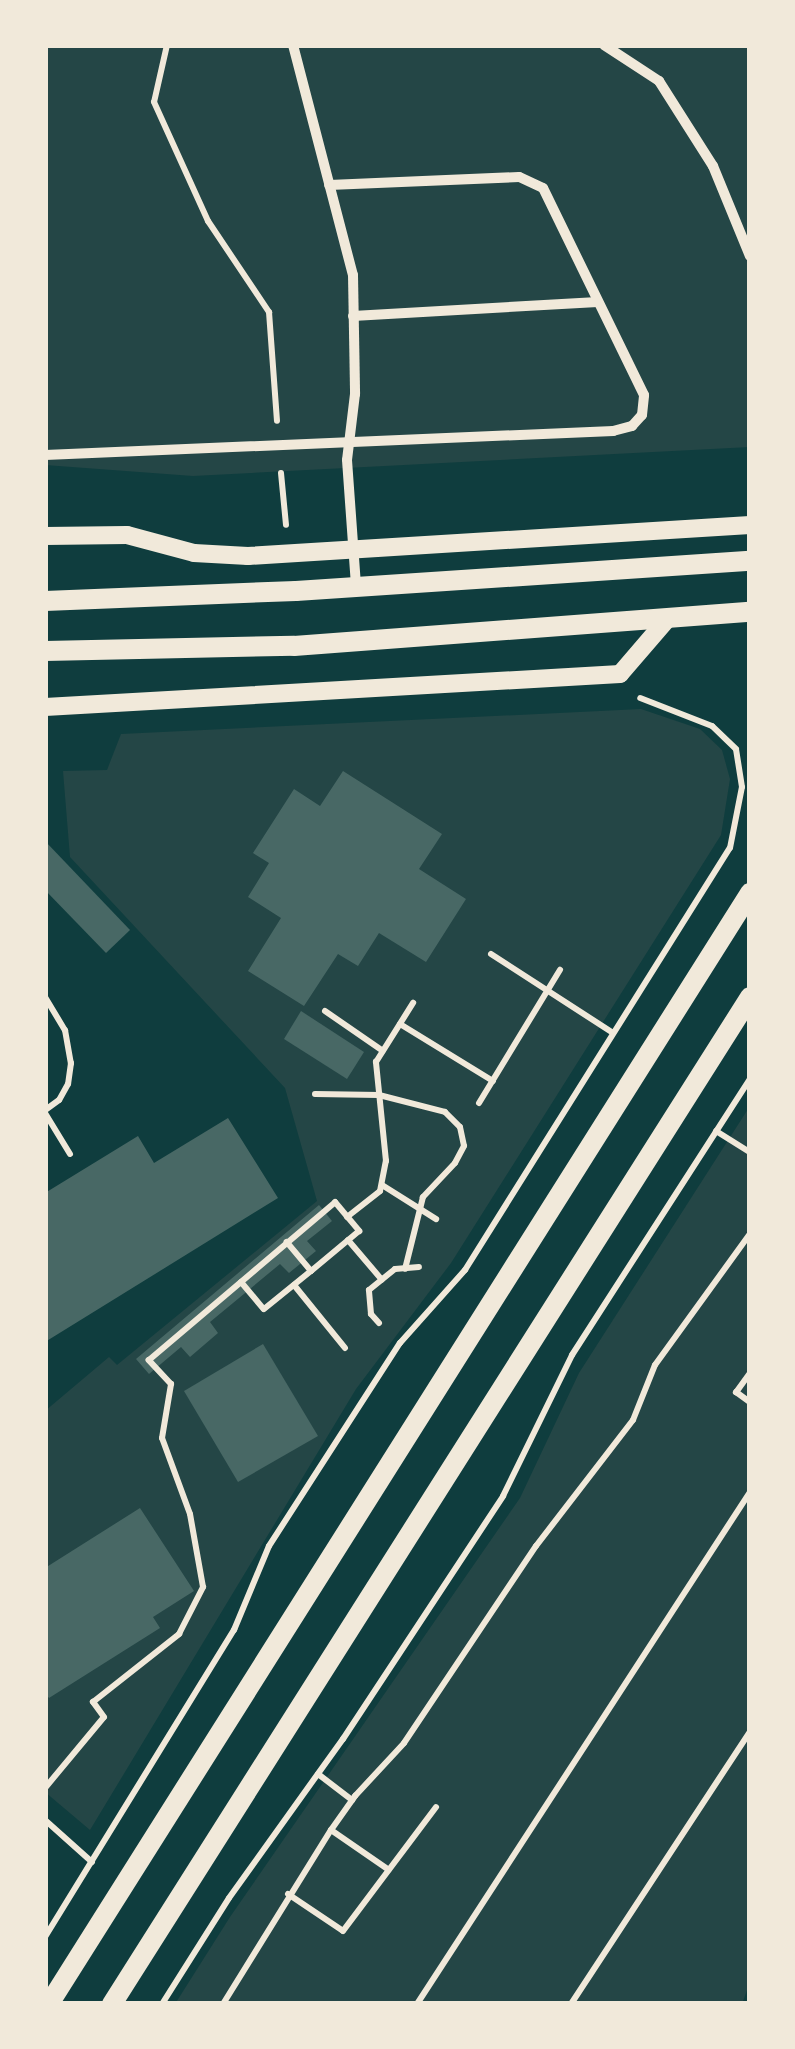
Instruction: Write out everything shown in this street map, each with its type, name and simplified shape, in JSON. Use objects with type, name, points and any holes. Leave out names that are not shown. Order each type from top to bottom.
[{"type":"main road","points":[[45,601],[356,587],[750,560]]},
{"type":"main road","points":[[45,651],[294,646],[750,612]]},
{"type":"main road","points":[[50,2004],[750,894]]},
{"type":"main road","points":[[112,2004],[750,996]]},
{"type":"street","points":[[292,45],[353,275],[355,394],[349,444],[356,587]]},
{"type":"street","points":[[604,45],[659,81],[713,166],[750,256]]},
{"type":"street","points":[[45,454],[612,431],[632,426],[642,415],[644,395],[543,188],[519,177],[329,185]]},
{"type":"street","points":[[353,316],[598,302]]},
{"type":"street","points":[[45,536],[127,535],[194,553],[248,556],[750,525]]},
{"type":"street","points":[[45,707],[620,674],[669,617]]},
{"type":"path","points":[[167,45],[154,102],[208,221],[268,312],[286,532]]},
{"type":"path","points":[[45,1937],[234,1630],[269,1546],[400,1342],[465,1270],[730,848],[742,786],[736,748],[712,726],[676,708],[634,697]]},
{"type":"path","points":[[491,954],[614,1033]]},
{"type":"path","points":[[479,1103],[560,970]]},
{"type":"path","points":[[45,997],[65,1030],[71,1063],[68,1084],[59,1100],[45,1112],[70,1154]]},
{"type":"path","points":[[348,1217],[382,1185],[386,1160],[376,1062],[413,1003]]},
{"type":"path","points":[[326,1012],[383,1052]]},
{"type":"path","points":[[400,1024],[493,1081]]},
{"type":"path","points":[[162,2004],[228,1898],[318,1774],[503,1496],[572,1356],[750,1079]]},
{"type":"path","points":[[315,1094],[380,1094],[445,1112],[460,1127],[464,1146],[455,1163],[423,1197],[405,1269]]},
{"type":"path","points":[[716,1131],[750,1152]]},
{"type":"path","points":[[455,1163],[465,1171]]},
{"type":"path","points":[[382,1185],[436,1219]]},
{"type":"path","points":[[45,1788],[104,1716],[93,1702],[179,1634],[203,1587],[190,1514],[162,1438],[171,1384],[149,1360],[335,1202],[359,1231],[264,1309],[241,1282]]},
{"type":"path","points":[[222,2004],[288,1894],[352,1800],[404,1743],[536,1546],[633,1420],[655,1365],[750,1234]]},
{"type":"path","points":[[348,1240],[382,1280]]},
{"type":"path","points":[[287,1242],[311,1271]]},
{"type":"path","points":[[379,1324],[372,1314],[369,1290],[395,1270],[419,1268]]},
{"type":"path","points":[[294,1285],[345,1348]]},
{"type":"path","points":[[750,1373],[736,1392],[750,1402]]},
{"type":"path","points":[[417,2004],[750,1492]]},
{"type":"path","points":[[571,2004],[750,1731]]},
{"type":"path","points":[[318,1774],[352,1800]]},
{"type":"path","points":[[288,1894],[343,1930],[436,1807]]},
{"type":"path","points":[[45,1820],[92,1862]]},
{"type":"path","points":[[331,1830],[389,1870]]},
{"type":"shaded area","points":[[45,45],[750,45],[750,447],[193,476],[45,465]]},
{"type":"shaded area","points":[[641,709],[700,729],[722,750],[730,779],[721,835],[451,1263],[356,1389],[90,1830],[45,1792],[45,1411],[109,1357],[117,1365],[317,1201],[285,1088],[70,857],[63,771],[107,770],[121,734]]},
{"type":"shaded area","points":[[750,1106],[750,1982],[742,2004],[175,2004],[230,1917],[520,1498],[579,1373]]},
{"type":"building","points":[[343,771],[442,834],[419,869],[466,899],[426,962],[379,933],[358,966],[338,954],[304,1006],[248,971],[281,918],[248,897],[269,863],[253,853],[294,789],[320,806]]},
{"type":"building","points":[[45,841],[130,930],[106,953],[45,890]]},
{"type":"building","points":[[301,1011],[364,1052],[347,1079],[284,1039]]},
{"type":"building","points":[[228,1118],[278,1198],[45,1342],[45,1193],[138,1136],[154,1163]]},
{"type":"building","points":[[319,1205],[332,1221],[307,1241],[316,1251],[289,1273],[280,1264],[210,1322],[218,1333],[190,1357],[181,1347],[149,1374],[136,1359]]},
{"type":"building","points":[[263,1344],[318,1436],[238,1482],[184,1391]]},
{"type":"building","points":[[140,1508],[194,1591],[153,1617],[160,1628],[49,1698],[45,1693],[45,1568]]}]
